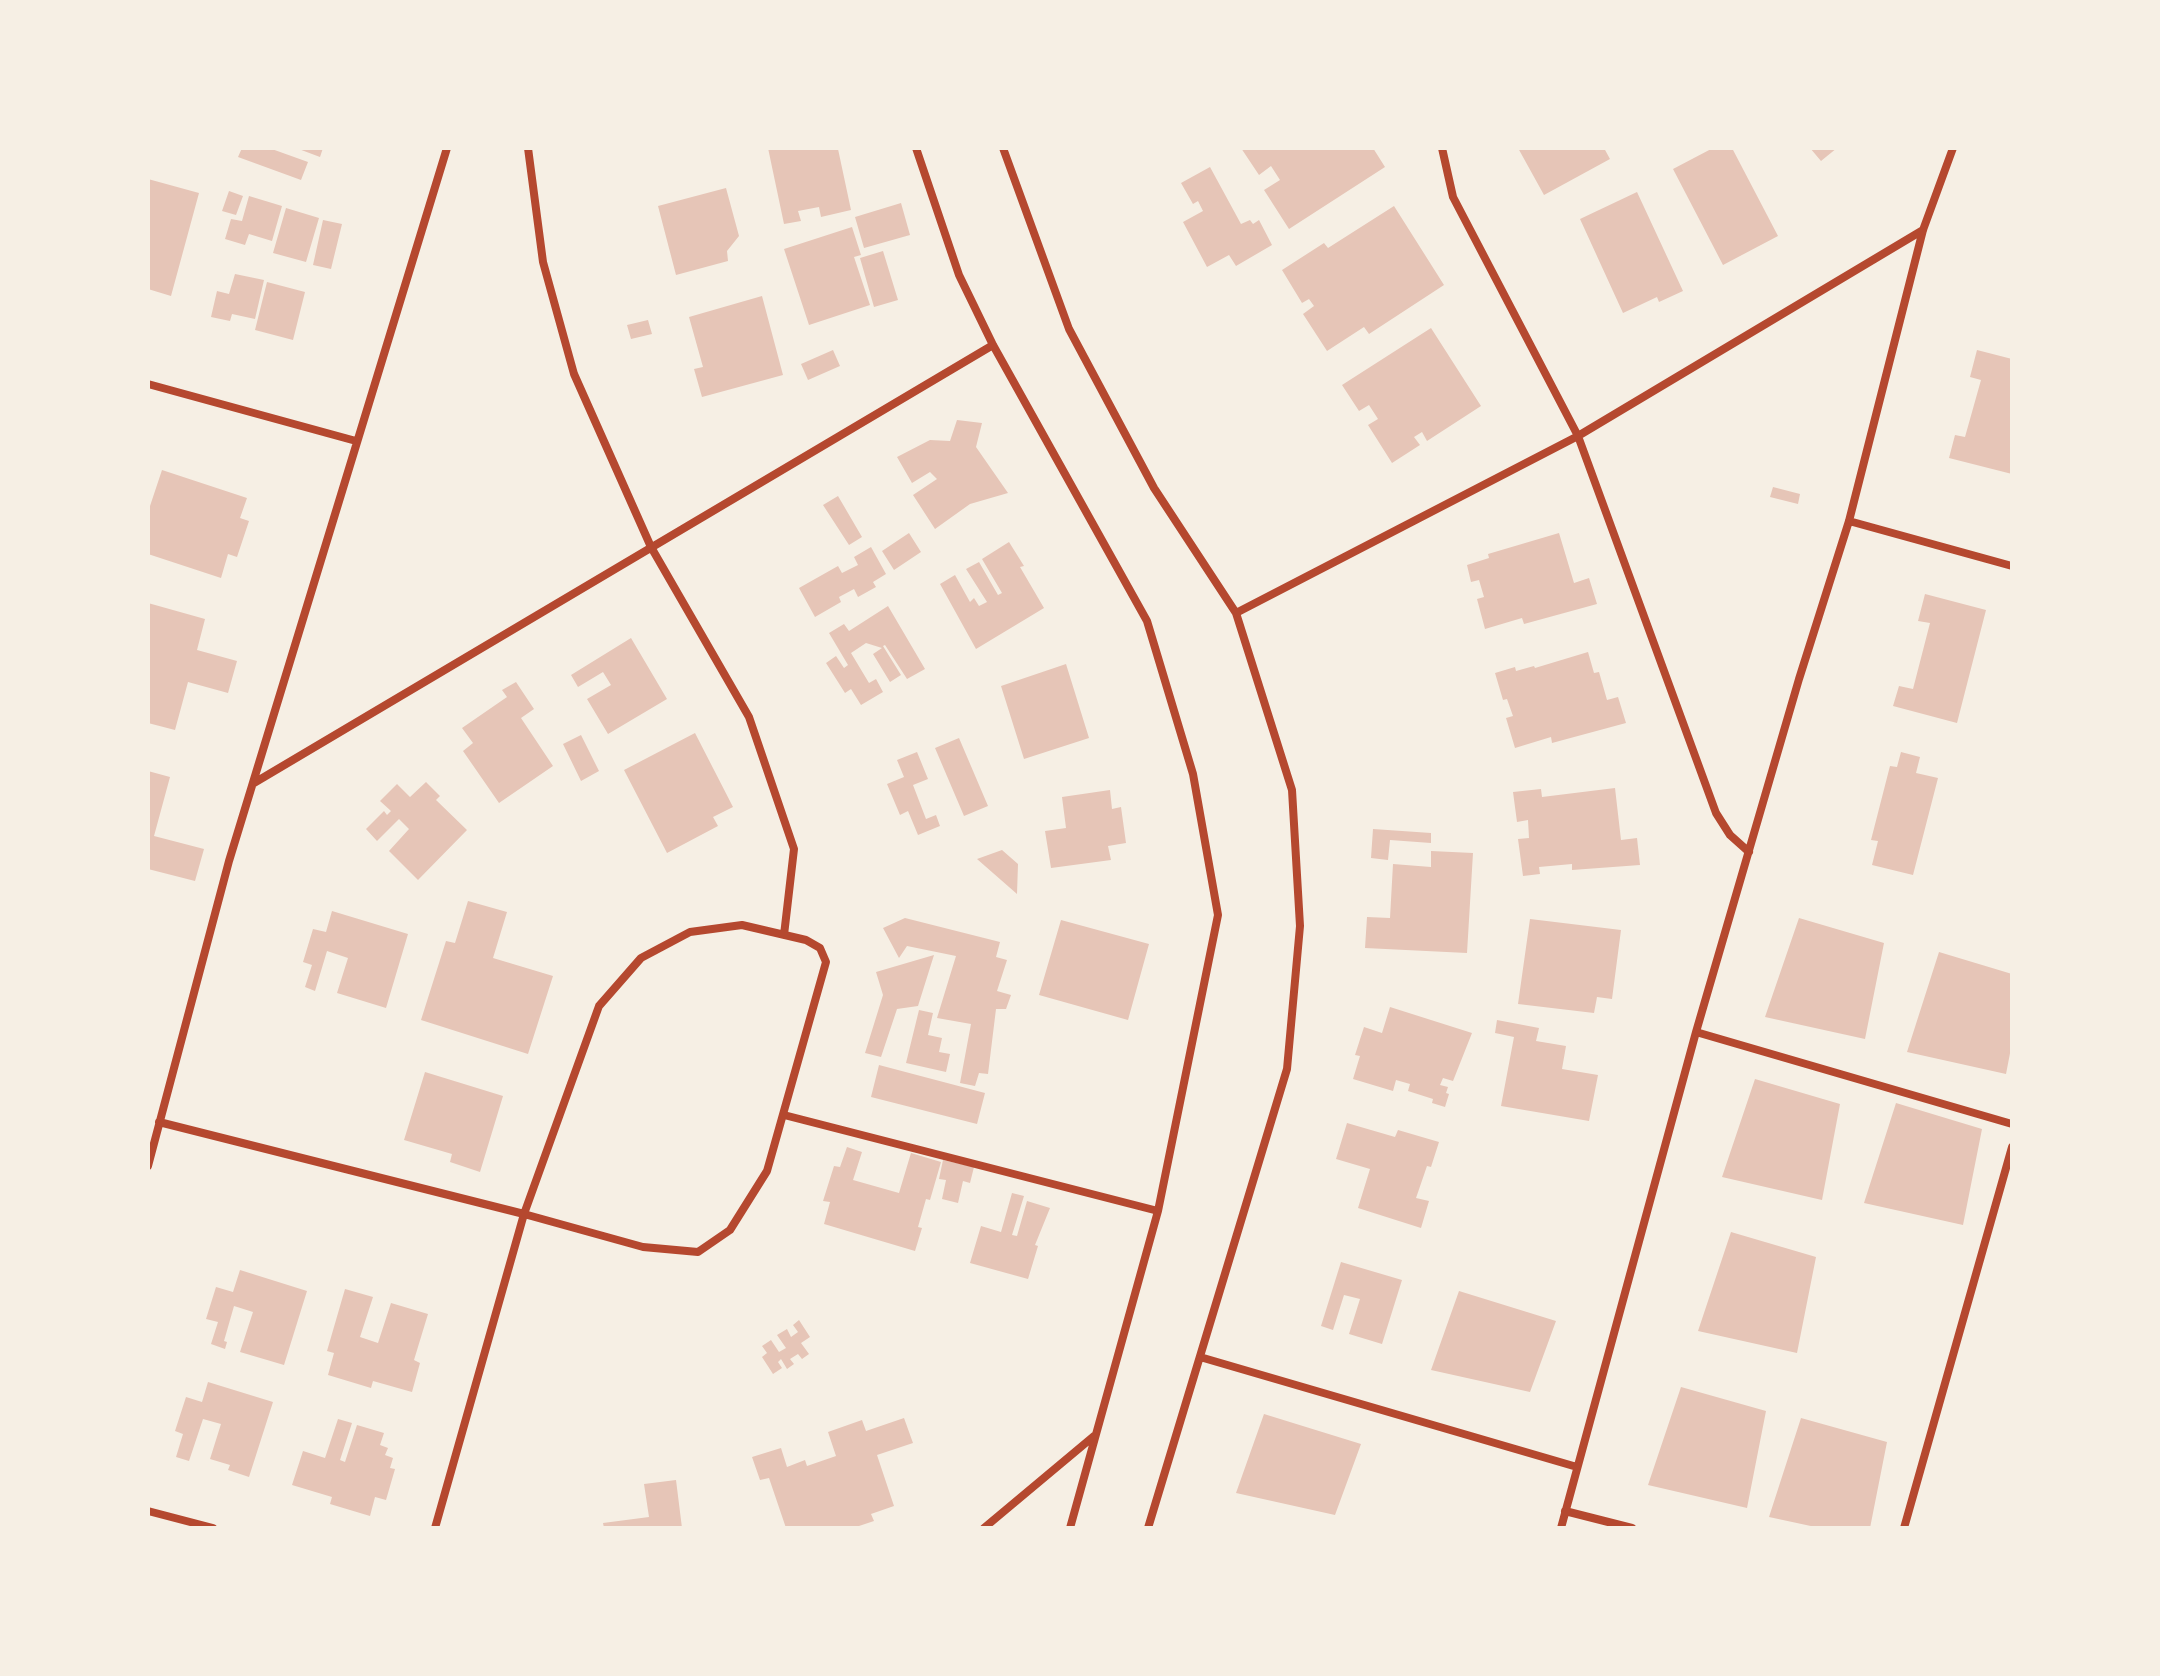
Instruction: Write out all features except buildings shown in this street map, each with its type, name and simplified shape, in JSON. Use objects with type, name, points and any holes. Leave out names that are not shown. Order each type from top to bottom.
[{"type":"street","points":[[148,1166],[229,861],[447,148]]},
{"type":"street","points":[[528,148],[543,262],[574,374],[651,547],[749,717],[794,849],[784,935]]},
{"type":"street","points":[[916,148],[959,275],[993,345],[1147,621],[1196,789],[1218,915],[1158,1211],[1070,1528]]},
{"type":"street","points":[[1003,148],[1069,329],[1154,488],[1236,613],[1292,790],[1300,926],[1287,1069],[1148,1528]]},
{"type":"street","points":[[1442,148],[1453,197],[1578,436],[1716,813],[1730,835],[1749,852]]},
{"type":"street","points":[[1561,1528],[1696,1032],[1849,521],[1923,230],[1953,148]]},
{"type":"street","points":[[1236,613],[1578,436],[1923,230]]},
{"type":"street","points":[[253,783],[993,345]]},
{"type":"street","points":[[148,384],[356,441]]},
{"type":"street","points":[[1849,521],[2012,566]]},
{"type":"street","points":[[159,1122],[524,1214],[643,1247],[698,1252],[730,1230],[767,1171],[826,962],[820,948],[806,940],[742,925],[690,932],[641,958],[599,1006],[524,1214],[435,1528]]},
{"type":"street","points":[[1696,1032],[2012,1124]]},
{"type":"street","points":[[784,1115],[1158,1211]]},
{"type":"street","points":[[1904,1528],[2012,1147]]},
{"type":"street","points":[[1200,1357],[1577,1467]]},
{"type":"street","points":[[984,1528],[1096,1434]]},
{"type":"street","points":[[148,1511],[213,1528]]},
{"type":"street","points":[[1565,1511],[1632,1528]]}]
